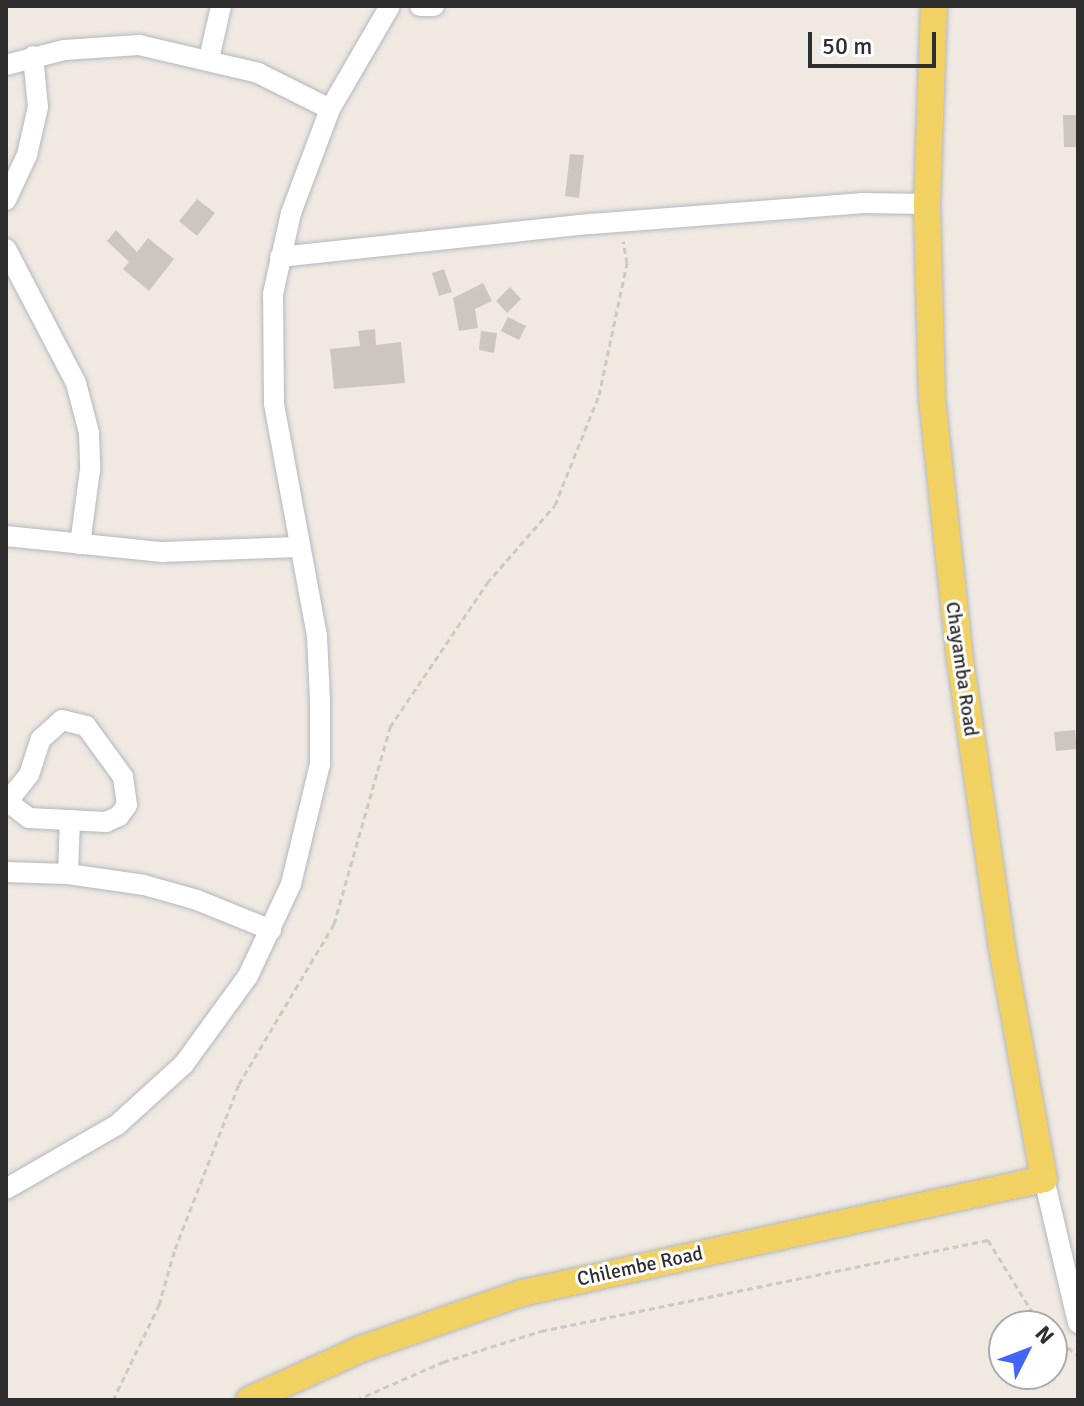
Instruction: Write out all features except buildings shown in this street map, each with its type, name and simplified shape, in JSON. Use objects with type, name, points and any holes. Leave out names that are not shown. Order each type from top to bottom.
[{"type":"main road","name":"Chayamba Road","points":[[934,6],[927,204],[932,397],[960,660],[1002,947],[1044,1179]]},
{"type":"main road","name":"Chilembe Road","points":[[249,1400],[361,1349],[522,1293],[1044,1179]]},
{"type":"street","points":[[209,59],[221,6]]},
{"type":"street","points":[[6,1189],[77,1152],[163,1084],[216,1023],[271,930],[309,823],[320,764],[317,636],[298,547],[272,375],[273,294],[280,257],[330,109],[390,6]]},
{"type":"street","points":[[420,6],[434,6]]},
{"type":"street","points":[[6,65],[33,56],[139,45],[209,59],[258,73],[330,109]]},
{"type":"street","points":[[6,200],[36,120],[33,56]]},
{"type":"street","points":[[280,257],[619,222],[861,203],[927,204]]},
{"type":"street","points":[[6,249],[57,339],[83,408],[90,470],[80,544]]},
{"type":"street","points":[[6,536],[162,552],[298,547]]},
{"type":"street","points":[[62,720],[74,720],[94,734],[128,791],[119,816],[106,822],[70,820],[29,818],[18,813],[11,797],[29,775],[41,739],[62,720]]},
{"type":"street","points":[[68,874],[70,820]]},
{"type":"street","points":[[6,872],[68,874],[197,900],[271,930]]},
{"type":"street","name":"Chayamba Road","points":[[1044,1179],[1078,1323]]},
{"type":"path","points":[[113,1400],[159,1305],[175,1249],[239,1084],[334,924],[390,727],[487,583],[555,505],[599,395],[627,263],[619,222]]},
{"type":"path","points":[[356,1400],[443,1362],[541,1331],[988,1240],[1031,1310]]}]
